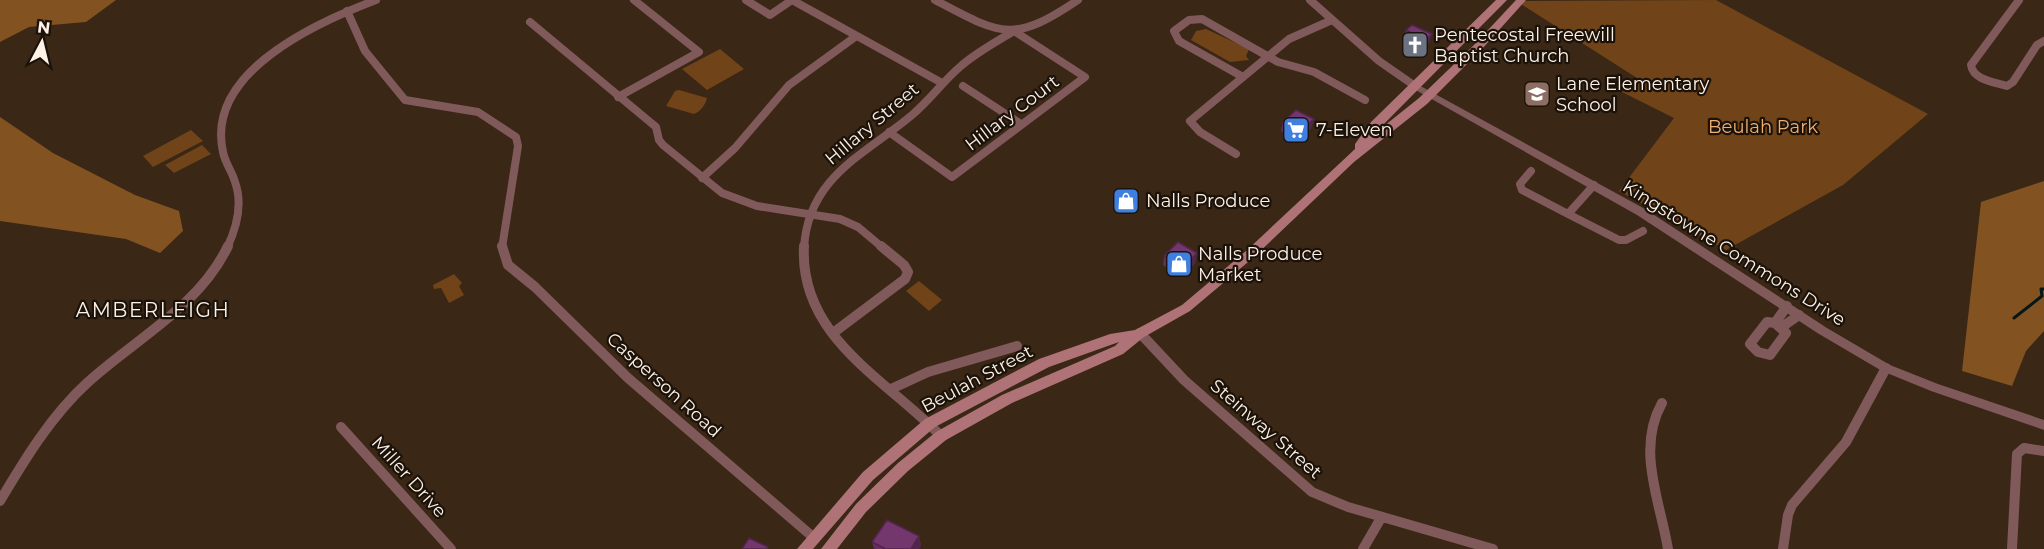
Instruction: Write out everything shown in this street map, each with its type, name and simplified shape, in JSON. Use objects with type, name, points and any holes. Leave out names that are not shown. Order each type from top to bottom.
[{"type":"main road","name":"Beulah Street","points":[[1350,159],[1375,125],[1502,0]]},
{"type":"main road","name":"Beulah Street","points":[[828,549],[861,508],[941,436],[1007,399],[1119,350],[1140,333],[1186,308],[1250,254],[1350,159],[1429,95],[1478,47],[1521,0]]},
{"type":"main road","name":"Beulah Street","points":[[804,549],[868,476],[930,423],[1044,363],[1110,339],[1140,333]]},
{"type":"street","points":[[0,500],[53,420],[68,402],[104,368],[183,306],[207,280],[226,251],[236,224],[239,200],[235,180],[223,153],[222,130],[228,108],[243,82],[263,60],[288,41],[320,22],[376,0]]},
{"type":"street","points":[[618,97],[699,52],[634,0]]},
{"type":"street","points":[[747,0],[770,15],[792,0],[942,84]]},
{"type":"street","points":[[935,0],[969,18],[1014,31]]},
{"type":"street","name":"Hillary Street","points":[[941,436],[930,423],[833,333],[815,307],[803,271],[803,244],[811,213],[820,195],[836,173],[862,150],[922,106],[942,84],[977,54],[1014,31],[1033,27],[1078,0]]},
{"type":"street","points":[[1310,0],[1379,61],[1415,86]]},
{"type":"street","points":[[2019,0],[1971,65],[1972,70],[1979,77],[2007,86],[2013,82],[2037,45],[2044,40]]},
{"type":"street","name":"Casperson Road","points":[[347,11],[365,51],[405,100],[478,112],[516,137],[518,146],[502,249],[508,265],[535,287],[628,378],[813,537]]},
{"type":"street","points":[[1243,77],[1179,41],[1174,31],[1189,20],[1202,19],[1278,62],[1314,72],[1365,100]]},
{"type":"street","points":[[1236,154],[1200,132],[1190,121],[1289,39],[1332,20]]},
{"type":"street","points":[[530,22],[559,44],[656,128],[663,145],[722,193],[738,201],[767,208],[840,219],[858,227],[904,266],[908,272],[905,279],[833,333]]},
{"type":"street","name":"Hillary Court","points":[[889,132],[952,177],[1084,77],[1014,31]]},
{"type":"street","points":[[702,178],[736,150],[760,117],[790,85],[855,37]]},
{"type":"street","points":[[963,86],[1021,124]]},
{"type":"street","name":"Kingstowne Commons Drive","points":[[1415,86],[1679,235],[1799,315],[1886,369],[2044,425]]},
{"type":"street","points":[[1531,171],[1520,184],[1522,190],[1619,240],[1626,240],[1643,231]]},
{"type":"street","points":[[1568,214],[1594,185]]},
{"type":"street","points":[[1787,306],[1779,325],[1799,315]]},
{"type":"street","name":"Steinway Street","points":[[1140,333],[1184,380],[1306,488],[1328,499],[1381,518],[1493,549]]},
{"type":"street","name":"Beulah Street","points":[[891,389],[928,372],[1017,346]]},
{"type":"street","points":[[1784,549],[1788,515],[1792,505],[1846,442],[1886,369]]},
{"type":"street","points":[[1662,404],[1651,423],[1649,443],[1668,549]]},
{"type":"street","name":"Miller Drive","points":[[341,427],[451,549]]},
{"type":"street","points":[[2012,549],[2018,454],[2024,448],[2044,451]]},
{"type":"street","points":[[1364,549],[1381,518]]},
{"type":"green space","name":"Beulah Park","points":[[1716,0],[1928,114],[1843,185],[1726,250],[1619,191],[1674,118],[1622,92],[1637,78],[1516,1]]},
{"type":"green space","points":[[1206,29],[1249,49],[1246,56],[1249,60],[1230,62],[1191,40],[1196,31]]},
{"type":"green space","points":[[720,49],[744,69],[707,90],[682,69]]},
{"type":"green space","points":[[679,90],[707,98],[700,110],[694,114],[666,106],[675,91]]},
{"type":"green space","points":[[191,130],[203,141],[153,167],[143,156]]},
{"type":"green space","points":[[202,145],[211,154],[174,173],[165,165]]},
{"type":"green space","points":[[454,274],[462,283],[459,286],[464,295],[449,303],[441,288],[434,289],[433,285]]},
{"type":"green space","points":[[919,281],[942,300],[929,311],[906,291]]},
{"type":"shaded area","points":[[0,0],[116,0],[86,22],[29,27],[0,42]]},
{"type":"shaded area","points":[[0,117],[53,153],[135,195],[179,211],[183,231],[160,253],[126,239],[0,221]]},
{"type":"shaded area","points":[[2044,181],[2044,331],[2026,351],[2012,386],[1962,371],[1981,202]]},
{"type":"building","points":[[1412,25],[1432,34],[1426,40],[1406,30]]},
{"type":"building","points":[[1296,110],[1314,119],[1300,131],[1283,122]]},
{"type":"building","points":[[1178,242],[1197,253],[1183,268],[1164,256]]},
{"type":"building","points":[[887,520],[919,536],[911,549],[883,549],[872,542]]},
{"type":"building","points":[[749,538],[768,547],[767,549],[742,549]]},
{"type":"waterway","points":[[2014,318],[2042,296],[2041,289],[2044,289]]},
{"type":"place","name":"Pentecostal Freewill Baptist Church","points":[[1415,45]]},
{"type":"place","name":"Lane Elementary School","points":[[1537,94]]},
{"type":"place","name":"7-Eleven","points":[[1296,130]]},
{"type":"place","name":"Nalls Produce","points":[[1126,201]]},
{"type":"place","name":"Nalls Produce Market","points":[[1179,264]]},
{"type":"district","name":"AMBERLEIGH","points":[[153,310]]}]
